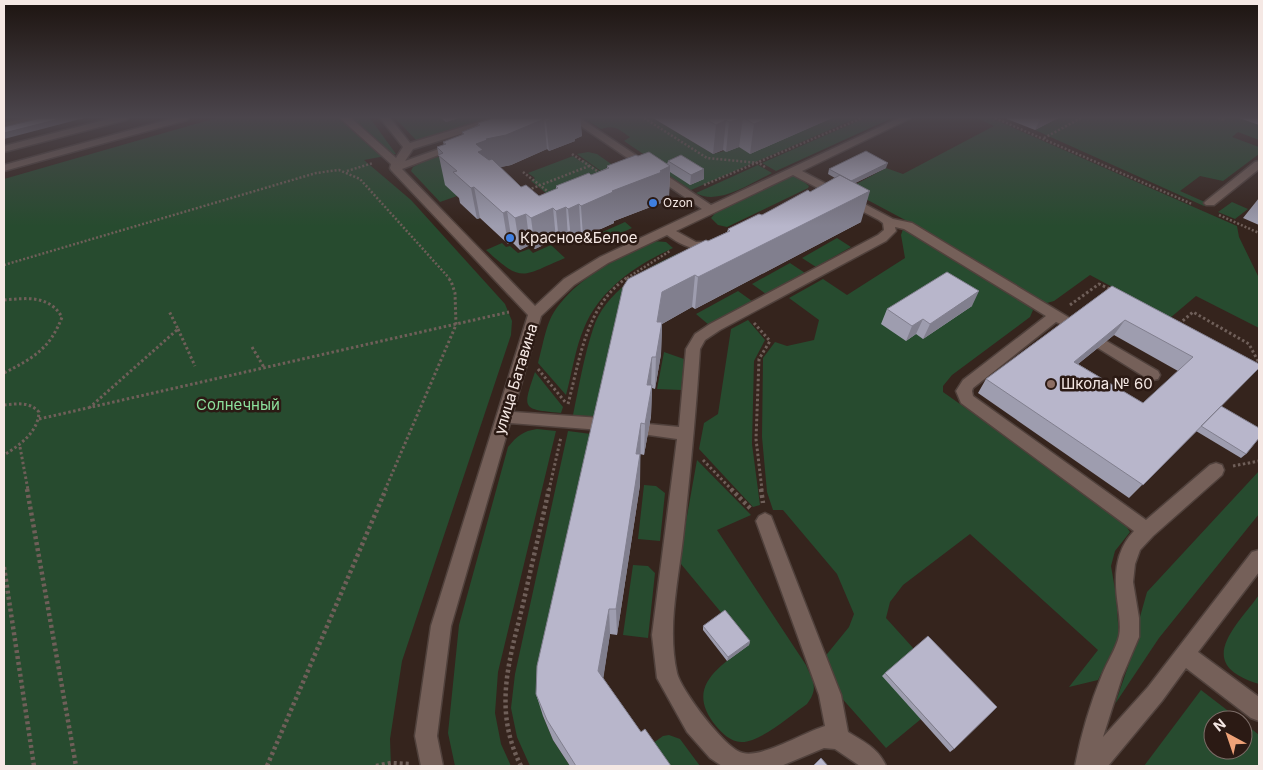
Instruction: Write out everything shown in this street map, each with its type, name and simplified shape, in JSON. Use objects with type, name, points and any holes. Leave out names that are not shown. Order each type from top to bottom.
[{"type":"street","points":[[4,168],[55,154]]},
{"type":"street","points":[[383,154],[535,314]]},
{"type":"street","points":[[393,163],[405,154]]},
{"type":"street","points":[[393,163],[427,154]]},
{"type":"street","points":[[627,154],[711,210]]},
{"type":"street","name":"улица Батавина","points":[[432,765],[426,736],[441,626],[535,314],[570,282],[604,260],[829,154]]},
{"type":"street","points":[[1212,208],[1259,164]]},
{"type":"street","points":[[793,171],[815,192],[889,222],[908,226],[1070,324]]},
{"type":"street","points":[[875,766],[868,758],[838,738],[824,737],[762,763],[740,765],[718,750],[695,724],[667,678],[662,635],[685,437],[693,349],[700,337],[715,327],[882,238],[890,231],[889,222]]},
{"type":"street","points":[[667,230],[686,244],[701,248],[719,240]]},
{"type":"street","points":[[1055,316],[968,384],[964,391],[966,399],[1147,530]]},
{"type":"street","points":[[1102,344],[1153,375]]},
{"type":"street","points":[[504,417],[601,424]]},
{"type":"street","points":[[648,430],[685,437]]},
{"type":"street","points":[[1086,766],[1095,726],[1112,675],[1128,637],[1129,618],[1124,582],[1126,564],[1132,546],[1147,530],[1216,470]]},
{"type":"street","points":[[765,521],[830,696],[838,738]]},
{"type":"street","points":[[1093,766],[1155,694],[1259,558]]},
{"type":"street","points":[[1184,654],[1259,710]]},
{"type":"path","points":[[572,154],[605,177]]},
{"type":"path","points":[[701,154],[707,158],[758,163],[766,167]]},
{"type":"path","points":[[685,193],[779,154]]},
{"type":"path","points":[[1077,154],[1196,206]]},
{"type":"path","points":[[4,265],[316,173],[328,170],[347,171],[393,163]]},
{"type":"path","points":[[523,192],[589,166]]},
{"type":"path","points":[[267,766],[456,325],[455,293],[451,281],[360,179],[347,171]]},
{"type":"path","points":[[523,172],[555,197]]},
{"type":"path","points":[[1212,208],[1259,233]]},
{"type":"path","points":[[521,766],[509,739],[503,711],[506,676],[564,421],[588,327],[601,304],[621,282],[655,259],[686,244]]},
{"type":"path","points":[[1055,316],[1099,284],[1116,293]]},
{"type":"path","points":[[4,300],[31,298],[51,302],[59,310],[62,317],[57,332],[43,351],[4,373]]},
{"type":"path","points":[[169,311],[195,366]]},
{"type":"path","points":[[39,420],[508,312],[535,314]]},
{"type":"path","points":[[745,312],[770,341],[759,359],[756,439],[765,521]]},
{"type":"path","points":[[1177,326],[1192,312],[1249,344],[1259,363]]},
{"type":"path","points":[[88,408],[178,329]]},
{"type":"path","points":[[252,346],[265,368]]},
{"type":"path","points":[[524,352],[568,405]]},
{"type":"path","points":[[4,405],[26,404],[34,407],[38,412],[39,420],[31,435],[20,447],[4,455]]},
{"type":"path","points":[[685,437],[743,502],[765,521]]},
{"type":"path","points":[[20,447],[76,766]]},
{"type":"path","points":[[1216,470],[1259,461]]},
{"type":"path","points":[[4,566],[34,766]]},
{"type":"path","points":[[376,766],[391,764],[432,765]]},
{"type":"green space","name":"Солнечный","points":[[91,154],[396,154],[364,160],[411,200],[505,304],[512,321],[511,335],[402,661],[390,739],[391,766],[4,766],[4,179]]},
{"type":"green space","points":[[446,154],[520,154],[457,196],[440,202],[411,171],[413,167]]},
{"type":"green space","points":[[577,154],[597,154],[614,166],[608,176]]},
{"type":"green space","points":[[643,154],[774,154],[691,190],[664,172],[667,170]]},
{"type":"green space","points":[[783,154],[813,154],[776,171],[762,163]]},
{"type":"green space","points":[[941,154],[1073,154],[1237,226],[1239,237],[1259,278],[1259,328],[1196,296],[1170,318],[1090,275],[1054,301],[1047,303],[1037,300],[907,221],[847,189],[886,168],[903,174]]},
{"type":"green space","points":[[1088,154],[1259,154],[1223,181],[1200,176],[1180,191],[1207,203],[1204,206]]},
{"type":"green space","points":[[573,156],[580,161],[584,160],[601,172],[547,194],[531,181],[535,178],[528,173]]},
{"type":"green space","points":[[758,165],[772,173],[724,195],[714,197],[696,193]]},
{"type":"green space","points":[[790,177],[798,177],[809,186],[808,188],[727,227],[718,225],[711,218],[717,211]]},
{"type":"green space","points":[[1232,202],[1248,209],[1235,219],[1218,212]]},
{"type":"green space","points":[[625,222],[632,228],[606,240],[598,234]]},
{"type":"green space","points":[[903,229],[910,231],[1028,305],[1033,310],[1030,317],[952,375],[943,386],[943,392],[1121,518],[1130,532],[1115,551],[1111,566],[1116,595],[1119,637],[1098,680],[1069,687],[1098,650],[970,534],[903,585],[890,602],[886,618],[914,649],[921,719],[886,748],[839,695],[823,659],[849,627],[854,614],[837,574],[783,510],[773,510],[767,492],[762,437],[763,358],[775,342],[787,346],[814,340],[819,320],[789,298],[823,279],[847,295],[905,258],[901,235]]},
{"type":"green space","points":[[837,238],[851,247],[816,267],[802,258]]},
{"type":"green space","points":[[653,241],[666,242],[673,248],[633,270],[599,301],[581,336],[566,395],[538,363],[551,317],[563,300],[586,279],[612,262]]},
{"type":"green space","points":[[502,243],[506,247],[510,246],[518,253],[529,249],[533,253],[551,245],[565,258],[523,274],[508,268],[486,250]]},
{"type":"green space","points":[[679,253],[703,271],[638,304],[602,417],[573,415],[587,350],[599,315],[607,303],[628,282],[653,266]]},
{"type":"green space","points":[[790,263],[805,273],[766,294],[752,284]]},
{"type":"green space","points":[[738,291],[752,301],[709,325],[696,314]]},
{"type":"green space","points":[[748,320],[765,340],[754,361],[752,444],[760,505],[753,507],[699,449],[704,423],[718,414],[731,329]]},
{"type":"green space","points":[[664,352],[684,359],[681,390],[657,389]]},
{"type":"green space","points":[[535,372],[563,407],[561,413],[539,410],[529,405],[527,401],[528,394]]},
{"type":"green space","points":[[537,429],[556,431],[498,672],[495,713],[501,744],[511,766],[455,766],[448,733],[459,625],[508,447],[521,435]]},
{"type":"green space","points":[[568,431],[599,435],[543,716],[553,740],[570,766],[530,766],[517,737],[511,708],[515,674]]},
{"type":"green space","points":[[697,460],[751,515],[717,530],[806,665],[814,684],[813,693],[807,704],[766,733],[749,741],[737,742],[724,734],[707,712],[703,700],[704,689],[709,679],[726,661],[748,645],[681,564],[680,555]]},
{"type":"green space","points":[[1259,471],[1259,514],[1159,638],[1115,704],[1138,638],[1138,624],[1147,592]]},
{"type":"green space","points":[[644,485],[656,486],[665,493],[660,541],[638,539]]},
{"type":"green space","points":[[633,565],[648,566],[655,573],[648,638],[623,635]]},
{"type":"green space","points":[[1259,595],[1259,684],[1239,676],[1228,666],[1224,656],[1225,645],[1231,633]]},
{"type":"green space","points":[[1201,690],[1227,710],[1203,710],[1203,760],[1253,760],[1253,730],[1259,735],[1259,766],[1144,766]]},
{"type":"green space","points":[[669,735],[680,739],[700,766],[663,766],[649,746],[663,736]]},
{"type":"building","points":[[481,154],[489,160],[492,159],[521,187],[526,185],[539,196],[558,188],[556,186],[589,173],[591,175],[609,168],[607,166],[636,155],[652,154],[670,166],[660,171],[662,172],[612,191],[581,206],[579,204],[568,209],[566,207],[556,211],[553,208],[531,218],[526,214],[515,218],[507,211],[503,213],[474,187],[471,188],[453,172],[457,171],[438,155]]},
{"type":"building","points":[[860,154],[871,154],[888,163],[851,181],[829,169]]},
{"type":"building","points":[[681,155],[704,169],[691,175],[668,161]]},
{"type":"building","points":[[840,175],[870,191],[698,277],[695,275],[662,292],[657,322],[662,322],[656,357],[652,357],[647,385],[652,385],[645,424],[641,423],[636,454],[640,454],[616,609],[609,609],[598,671],[641,732],[645,729],[671,766],[576,766],[547,720],[536,694],[537,666],[623,287],[628,279],[706,240],[708,241],[730,231],[728,229],[759,214],[762,215],[808,190],[810,192]]},
{"type":"building","points":[[947,272],[979,291],[930,324],[923,319],[912,326],[887,309]]},
{"type":"building","points":[[1112,286],[1259,364],[1259,368],[1143,485],[986,379]],"holes":[[[1125,320],[1193,357],[1143,403],[1074,362]]]},
{"type":"building","points":[[1221,406],[1259,428],[1259,438],[1246,454],[1201,426]]},
{"type":"building","points":[[725,610],[750,641],[728,657],[703,626]]},
{"type":"building","points":[[928,636],[997,707],[954,749],[885,673]]},
{"type":"building","points":[[821,758],[828,766],[813,766]]},
{"type":"place","name":"Ozon","points":[[653,203]]},
{"type":"place","name":"Красное&Белое","points":[[510,238]]},
{"type":"place","name":"Школа № 60","points":[[1051,384]]}]
